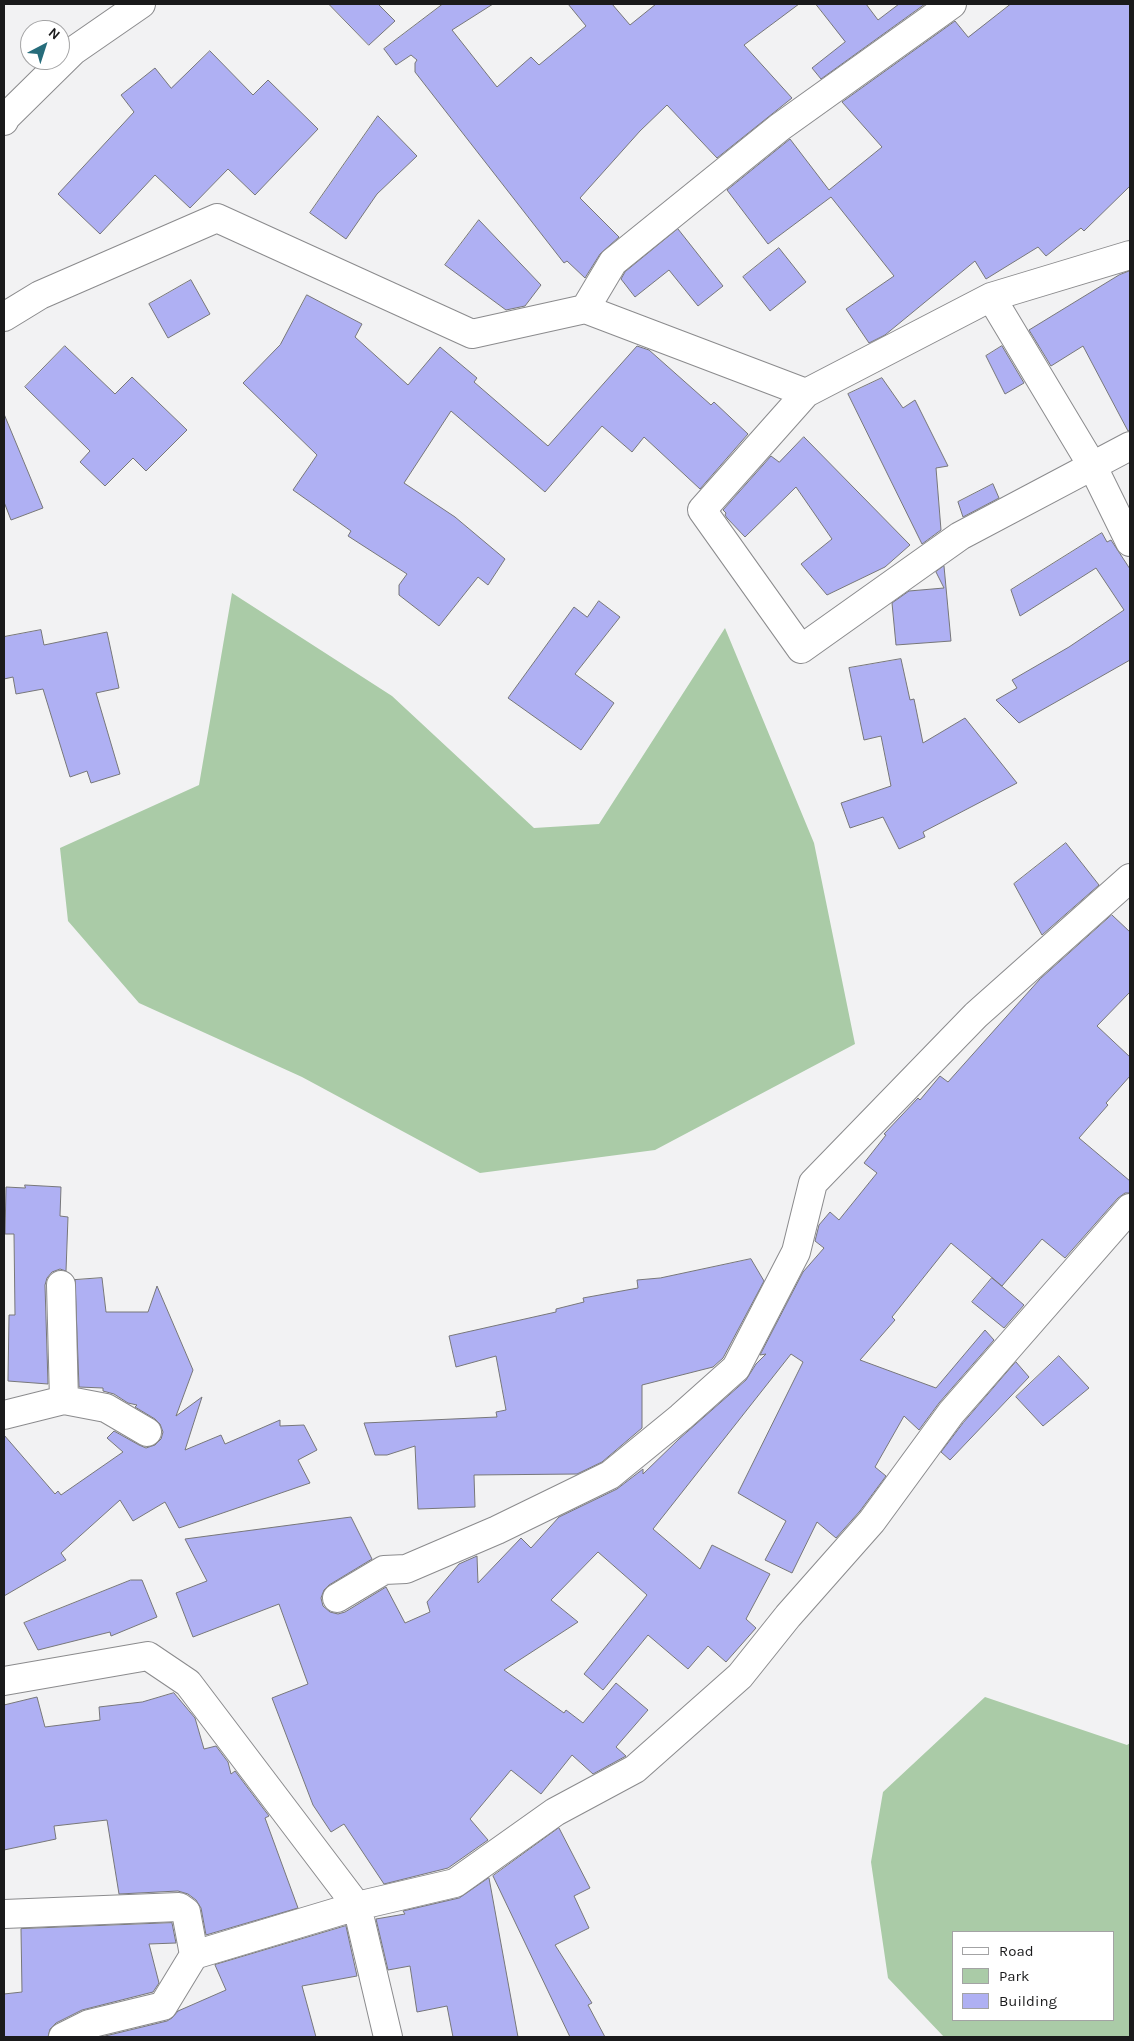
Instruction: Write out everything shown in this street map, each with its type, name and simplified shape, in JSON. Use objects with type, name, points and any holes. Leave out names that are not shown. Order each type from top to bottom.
[{"type":"street","points":[[4,121],[12,110],[73,51],[141,4]]},
{"type":"street","points":[[585,309],[613,262],[780,127],[952,4]]},
{"type":"street","points":[[4,317],[40,295],[217,218],[472,334],[585,309],[806,393]]},
{"type":"street","points":[[1130,254],[991,297],[806,393],[702,510],[801,649],[960,536],[1130,446]]},
{"type":"street","points":[[991,297],[1092,467],[1130,542]]},
{"type":"street","points":[[337,1598],[384,1570],[406,1568],[497,1530],[610,1475],[681,1417],[736,1368],[796,1252],[813,1183],[976,1015],[1130,878]]},
{"type":"street","points":[[194,1955],[357,1906],[455,1883],[555,1812],[635,1769],[740,1676],[788,1616],[872,1521],[951,1413],[1130,1208]]},
{"type":"street","points":[[60,1285],[64,1400]]},
{"type":"street","points":[[4,1415],[64,1400],[106,1408],[147,1432]]},
{"type":"street","points":[[4,1681],[148,1656],[188,1683],[357,1906],[388,2037]]},
{"type":"street","points":[[4,1914],[179,1907],[186,1912],[194,1955],[163,2006],[88,2024],[63,2037]]},
{"type":"green space","points":[[232,593],[392,696],[534,828],[599,824],[725,628],[814,843],[855,1044],[655,1150],[480,1173],[302,1077],[139,1003],[68,921],[60,848],[199,785]]},
{"type":"green space","points":[[985,1697],[1127,1745],[1130,1743],[1130,2037],[944,2037],[888,1978],[871,1862],[883,1792]]},
{"type":"building","points":[[329,4],[378,4],[395,21],[369,45]]},
{"type":"building","points":[[443,4],[493,4],[452,30],[497,87],[531,57],[539,65],[586,26],[568,4],[612,4],[630,25],[656,4],[799,4],[744,45],[792,98],[717,158],[667,105],[640,131],[580,198],[619,237],[600,254],[585,278],[567,261],[564,263],[415,72],[417,60],[411,55],[396,65],[384,49]]},
{"type":"building","points":[[816,4],[866,4],[878,20],[899,4],[925,4],[821,79],[812,68],[845,42]]},
{"type":"building","points":[[1011,4],[1130,4],[1130,186],[1084,231],[1081,228],[1046,256],[1038,247],[986,279],[975,261],[885,335],[869,343],[846,309],[894,276],[831,197],[768,244],[727,190],[790,139],[829,190],[882,147],[842,102],[955,21],[968,37]]},
{"type":"building","points":[[210,51],[253,95],[268,80],[318,129],[255,195],[228,169],[190,208],[155,175],[100,234],[58,194],[134,112],[121,95],[155,68],[171,88]]},
{"type":"building","points":[[378,116],[417,156],[377,194],[346,239],[310,213]]},
{"type":"building","points":[[479,220],[541,285],[525,306],[506,310],[445,265]]},
{"type":"building","points":[[678,229],[723,286],[698,306],[669,270],[635,297],[621,279],[625,272]]},
{"type":"building","points":[[779,248],[806,282],[770,311],[743,277]]},
{"type":"building","points":[[1130,271],[1130,430],[1128,431],[1083,346],[1051,366],[1029,330],[1119,275]]},
{"type":"building","points":[[191,280],[210,314],[168,338],[149,304]]},
{"type":"building","points":[[307,295],[362,324],[355,337],[408,385],[440,347],[477,378],[474,382],[548,446],[637,346],[649,350],[711,405],[714,402],[748,434],[700,489],[644,437],[632,452],[602,426],[545,492],[451,411],[404,483],[455,517],[505,559],[488,585],[478,577],[439,626],[399,595],[399,585],[407,574],[348,536],[351,531],[293,490],[317,455],[243,383],[280,345]]},
{"type":"building","points":[[65,346],[115,394],[132,377],[187,430],[146,471],[133,458],[105,486],[80,462],[90,451],[25,387]]},
{"type":"building","points":[[1002,346],[1024,383],[1005,394],[986,356]]},
{"type":"building","points":[[882,378],[903,408],[915,400],[948,466],[936,468],[941,530],[922,544],[848,394]]},
{"type":"building","points":[[4,414],[43,508],[11,520],[4,502]]},
{"type":"building","points":[[804,437],[910,545],[885,567],[827,595],[801,564],[832,539],[796,487],[745,537],[727,518],[723,510],[771,456],[779,462]]},
{"type":"building","points":[[993,484],[999,498],[963,517],[958,502]]},
{"type":"building","points":[[1102,533],[1107,542],[1111,540],[1130,569],[1130,660],[1019,723],[996,700],[1017,688],[1012,680],[1069,647],[1124,610],[1096,568],[1020,616],[1011,590]]},
{"type":"building","points":[[944,566],[951,641],[896,645],[892,603],[909,591],[944,588],[936,572]]},
{"type":"building","points":[[599,601],[620,617],[575,674],[614,703],[581,750],[508,698],[574,607],[587,617]]},
{"type":"building","points":[[41,630],[44,645],[107,632],[119,688],[96,693],[120,774],[91,783],[87,771],[70,777],[43,689],[16,694],[13,677],[4,679],[4,637]]},
{"type":"building","points":[[901,659],[910,700],[914,699],[923,743],[965,718],[1017,783],[923,832],[925,837],[899,849],[883,817],[850,828],[841,803],[891,786],[881,736],[864,740],[849,668]]},
{"type":"building","points":[[1066,843],[1099,885],[1042,935],[1014,884]]},
{"type":"building","points":[[1112,915],[1130,932],[1130,992],[1097,1026],[1130,1057],[1130,1076],[1079,1138],[1130,1181],[1130,1193],[1125,1193],[1118,1198],[1065,1258],[1042,1239],[1002,1286],[951,1243],[892,1317],[895,1320],[860,1360],[936,1388],[985,1330],[994,1340],[939,1403],[919,1430],[904,1416],[875,1467],[886,1476],[860,1511],[836,1538],[817,1522],[792,1573],[765,1560],[786,1521],[738,1493],[803,1362],[791,1354],[653,1529],[700,1569],[712,1545],[770,1574],[746,1619],[756,1628],[726,1662],[708,1646],[688,1669],[648,1635],[603,1690],[584,1674],[647,1595],[598,1552],[551,1600],[578,1622],[504,1670],[564,1713],[566,1710],[583,1723],[616,1683],[648,1710],[616,1747],[626,1756],[593,1774],[572,1755],[541,1794],[511,1770],[470,1819],[488,1840],[448,1868],[384,1884],[344,1824],[331,1832],[313,1805],[272,1698],[308,1684],[279,1604],[193,1637],[176,1593],[207,1581],[185,1539],[351,1517],[372,1559],[329,1585],[324,1590],[321,1598],[323,1606],[330,1612],[338,1614],[345,1612],[386,1587],[405,1623],[430,1612],[427,1602],[459,1564],[477,1556],[478,1583],[521,1538],[531,1548],[559,1517],[617,1489],[643,1469],[643,1474],[679,1439],[746,1380],[756,1364],[766,1354],[760,1355],[803,1272],[824,1248],[815,1241],[819,1225],[830,1212],[839,1220],[877,1173],[864,1163],[886,1135],[884,1134],[918,1098],[920,1100],[940,1076],[948,1082],[1040,979]]},
{"type":"building","points":[[25,1185],[61,1187],[60,1216],[68,1217],[66,1271],[60,1269],[52,1272],[47,1278],[45,1285],[48,1384],[8,1381],[9,1315],[15,1315],[14,1234],[5,1234],[6,1187],[25,1188]]},
{"type":"building","points":[[751,1259],[764,1281],[723,1358],[713,1367],[642,1385],[642,1428],[602,1462],[577,1474],[474,1475],[475,1507],[418,1509],[415,1446],[387,1455],[375,1455],[364,1423],[497,1417],[496,1412],[506,1410],[496,1356],[456,1367],[449,1336],[556,1312],[556,1309],[584,1302],[583,1298],[638,1288],[637,1280],[660,1278]]},
{"type":"building","points":[[102,1278],[106,1312],[148,1312],[157,1286],[193,1370],[176,1416],[202,1397],[185,1450],[221,1435],[225,1444],[280,1420],[280,1426],[304,1425],[317,1450],[298,1460],[310,1483],[179,1528],[165,1502],[133,1521],[120,1500],[61,1553],[66,1560],[4,1596],[4,1435],[55,1494],[58,1491],[61,1495],[123,1452],[107,1438],[114,1431],[146,1448],[155,1445],[161,1439],[163,1432],[160,1424],[135,1407],[137,1405],[128,1403],[114,1394],[103,1391],[103,1388],[79,1387],[75,1280]]},
{"type":"building","points":[[992,1278],[1024,1305],[1004,1328],[972,1302]]},
{"type":"building","points":[[1059,1356],[1089,1388],[1043,1426],[1016,1397]]},
{"type":"building","points":[[1016,1362],[1029,1377],[950,1460],[941,1452],[963,1423]]},
{"type":"building","points":[[131,1580],[142,1580],[157,1617],[111,1636],[110,1632],[38,1650],[24,1623]]},
{"type":"building","points":[[174,1693],[195,1718],[204,1749],[216,1746],[228,1762],[231,1774],[235,1771],[269,1816],[265,1818],[298,1908],[206,1935],[201,1908],[196,1900],[188,1894],[178,1891],[119,1894],[107,1820],[54,1826],[56,1839],[4,1850],[4,1705],[37,1697],[45,1727],[100,1720],[99,1707],[142,1702]]},
{"type":"building","points":[[559,1828],[590,1888],[574,1896],[589,1928],[555,1945],[592,2003],[588,2005],[605,2037],[570,2037],[493,1876]]},
{"type":"building","points":[[489,1878],[518,2037],[453,2037],[447,2006],[417,2012],[410,1966],[388,1970],[376,1919],[405,1914],[403,1911],[459,1898]]},
{"type":"building","points":[[172,1923],[176,1943],[149,1944],[159,1983],[153,1992],[82,2010],[56,2023],[50,2029],[48,2037],[4,2037],[4,1994],[22,1992],[21,1929]]},
{"type":"building","points":[[346,1926],[357,1976],[302,1986],[316,2037],[101,2037],[167,2021],[178,2011],[226,1990],[215,1965]]}]
